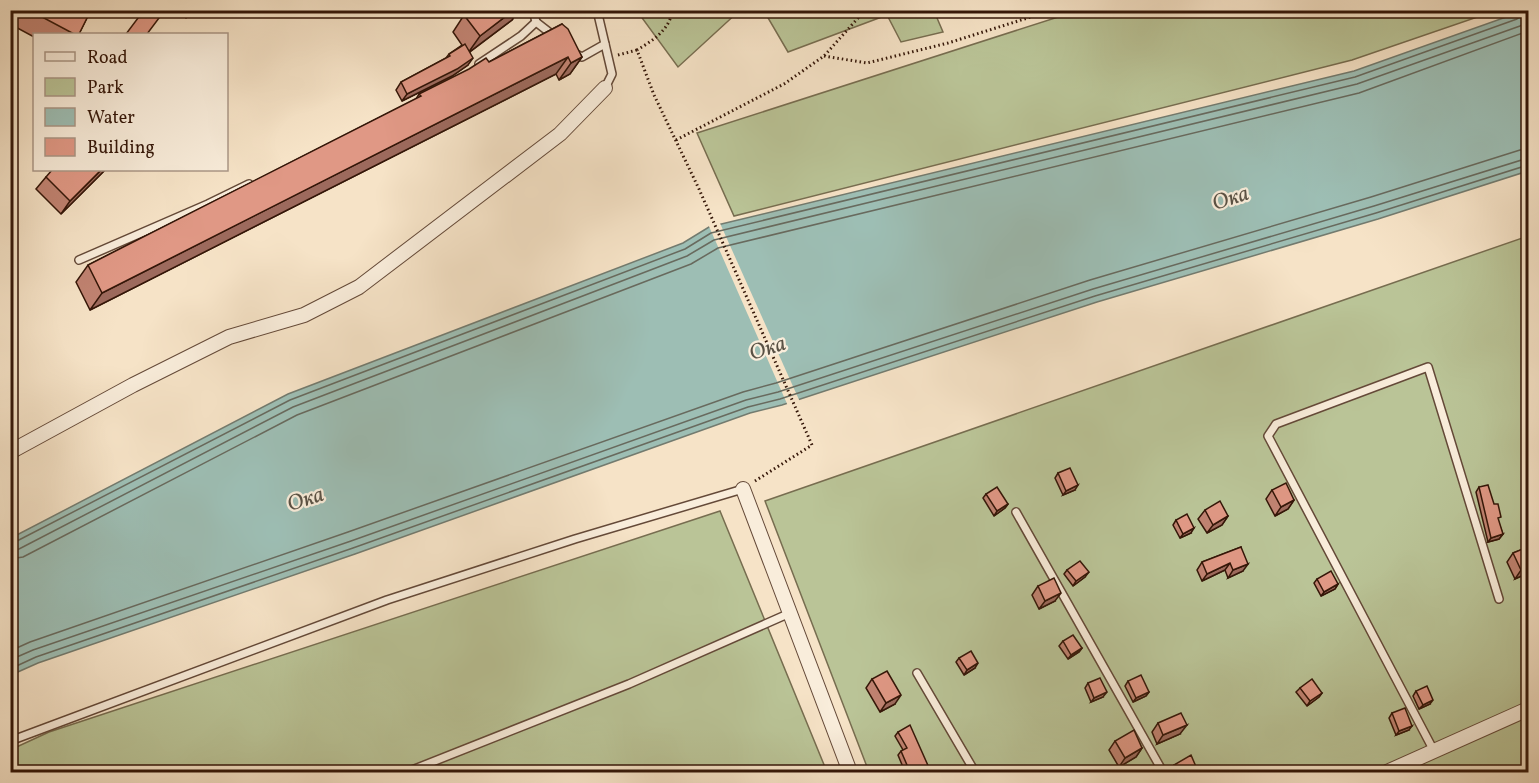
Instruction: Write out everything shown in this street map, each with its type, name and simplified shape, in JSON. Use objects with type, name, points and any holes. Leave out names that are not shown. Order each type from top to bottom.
[{"type":"street","points":[[10,452],[133,385],[229,337],[304,315],[359,287],[560,134],[606,88]]},
{"type":"street","points":[[744,489],[849,770]]},
{"type":"street","points":[[1392,771],[1528,709]]},
{"type":"lane","points":[[533,10],[536,22],[559,41]]},
{"type":"lane","points":[[597,10],[612,74],[606,88]]},
{"type":"lane","points":[[474,68],[521,36],[536,22]]},
{"type":"lane","points":[[566,47],[582,57],[605,44]]},
{"type":"lane","points":[[79,260],[251,183]]},
{"type":"lane","points":[[1434,752],[1268,436],[1276,424],[1428,367],[1499,599]]},
{"type":"lane","points":[[10,741],[387,600],[575,539],[744,489]]},
{"type":"lane","points":[[1016,512],[1163,772]]},
{"type":"lane","points":[[407,772],[629,684],[790,613]]},
{"type":"lane","points":[[917,673],[975,772]]},
{"type":"lane","points":[[834,772],[849,770]]},
{"type":"path","points":[[608,58],[637,50],[653,40],[672,20],[672,10]]},
{"type":"path","points":[[676,140],[784,84],[824,56],[858,18],[861,10]]},
{"type":"path","points":[[824,56],[867,63],[948,43],[1053,10]]},
{"type":"path","points":[[637,50],[654,95],[699,189],[812,445],[744,489]]},
{"type":"green space","points":[[739,10],[678,67],[637,11]]},
{"type":"green space","points":[[1080,10],[1495,11],[1352,60],[734,216],[697,133]]},
{"type":"green space","points":[[764,11],[934,11],[943,32],[901,42],[887,15],[788,52]]},
{"type":"green space","points":[[1528,236],[1528,772],[869,772],[765,501]]},
{"type":"green space","points":[[720,511],[827,772],[11,772],[10,750],[49,732]]},
{"type":"water","name":"Ока","points":[[1528,11],[1528,171],[1378,219],[1097,302],[782,405],[750,413],[355,554],[38,663],[11,675],[11,538],[288,394],[683,243],[709,227],[1354,71]]},
{"type":"pier","points":[[719,221],[800,402],[788,406],[708,224]]},
{"type":"building","points":[[29,10],[91,10],[80,33],[72,33]]},
{"type":"building","points":[[144,10],[165,10],[148,33],[127,33]]},
{"type":"building","points":[[470,10],[514,10],[480,36],[464,15]]},
{"type":"building","points":[[562,24],[568,29],[582,57],[571,63],[568,57],[102,293],[88,265],[421,96],[419,94],[486,58],[489,62]]},
{"type":"building","points":[[465,44],[473,58],[457,69],[407,94],[401,82],[450,56],[449,54]]},
{"type":"building","points":[[51,171],[100,171],[70,201],[46,177]]},
{"type":"building","points":[[1070,468],[1078,485],[1066,491],[1058,473]]},
{"type":"building","points":[[1286,483],[1294,500],[1281,507],[1272,490]]},
{"type":"building","points":[[1488,485],[1494,504],[1498,504],[1501,517],[1498,518],[1503,534],[1491,538],[1479,487]]},
{"type":"building","points":[[997,487],[1008,504],[997,511],[986,494]]},
{"type":"building","points":[[1220,501],[1228,516],[1213,525],[1205,510]]},
{"type":"building","points":[[1187,514],[1194,528],[1183,534],[1176,520]]},
{"type":"building","points":[[1241,547],[1248,564],[1233,570],[1230,563],[1207,574],[1202,562]]},
{"type":"building","points":[[1528,547],[1528,567],[1521,570],[1513,553]]},
{"type":"building","points":[[1080,561],[1089,572],[1076,581],[1067,570]]},
{"type":"building","points":[[1331,571],[1338,584],[1324,592],[1317,579]]},
{"type":"building","points":[[1054,578],[1061,593],[1045,601],[1038,586]]},
{"type":"building","points":[[1073,635],[1082,648],[1071,655],[1063,641]]},
{"type":"building","points":[[971,651],[978,663],[967,670],[959,658]]},
{"type":"building","points":[[887,671],[901,695],[886,703],[872,679]]},
{"type":"building","points":[[1141,675],[1149,692],[1136,698],[1128,681]]},
{"type":"building","points":[[1100,678],[1107,692],[1094,698],[1088,683]]},
{"type":"building","points":[[1312,679],[1322,693],[1310,701],[1300,688]]},
{"type":"building","points":[[1427,686],[1433,700],[1423,705],[1416,691]]},
{"type":"building","points":[[1405,708],[1412,726],[1399,731],[1392,713]]},
{"type":"building","points":[[1181,713],[1187,725],[1163,735],[1158,723]]},
{"type":"building","points":[[910,725],[930,770],[925,772],[910,772],[901,751],[907,748],[898,732]]},
{"type":"building","points":[[1134,730],[1142,748],[1125,758],[1115,741]]},
{"type":"building","points":[[1191,755],[1197,769],[1194,772],[1179,772],[1174,765]]}]
